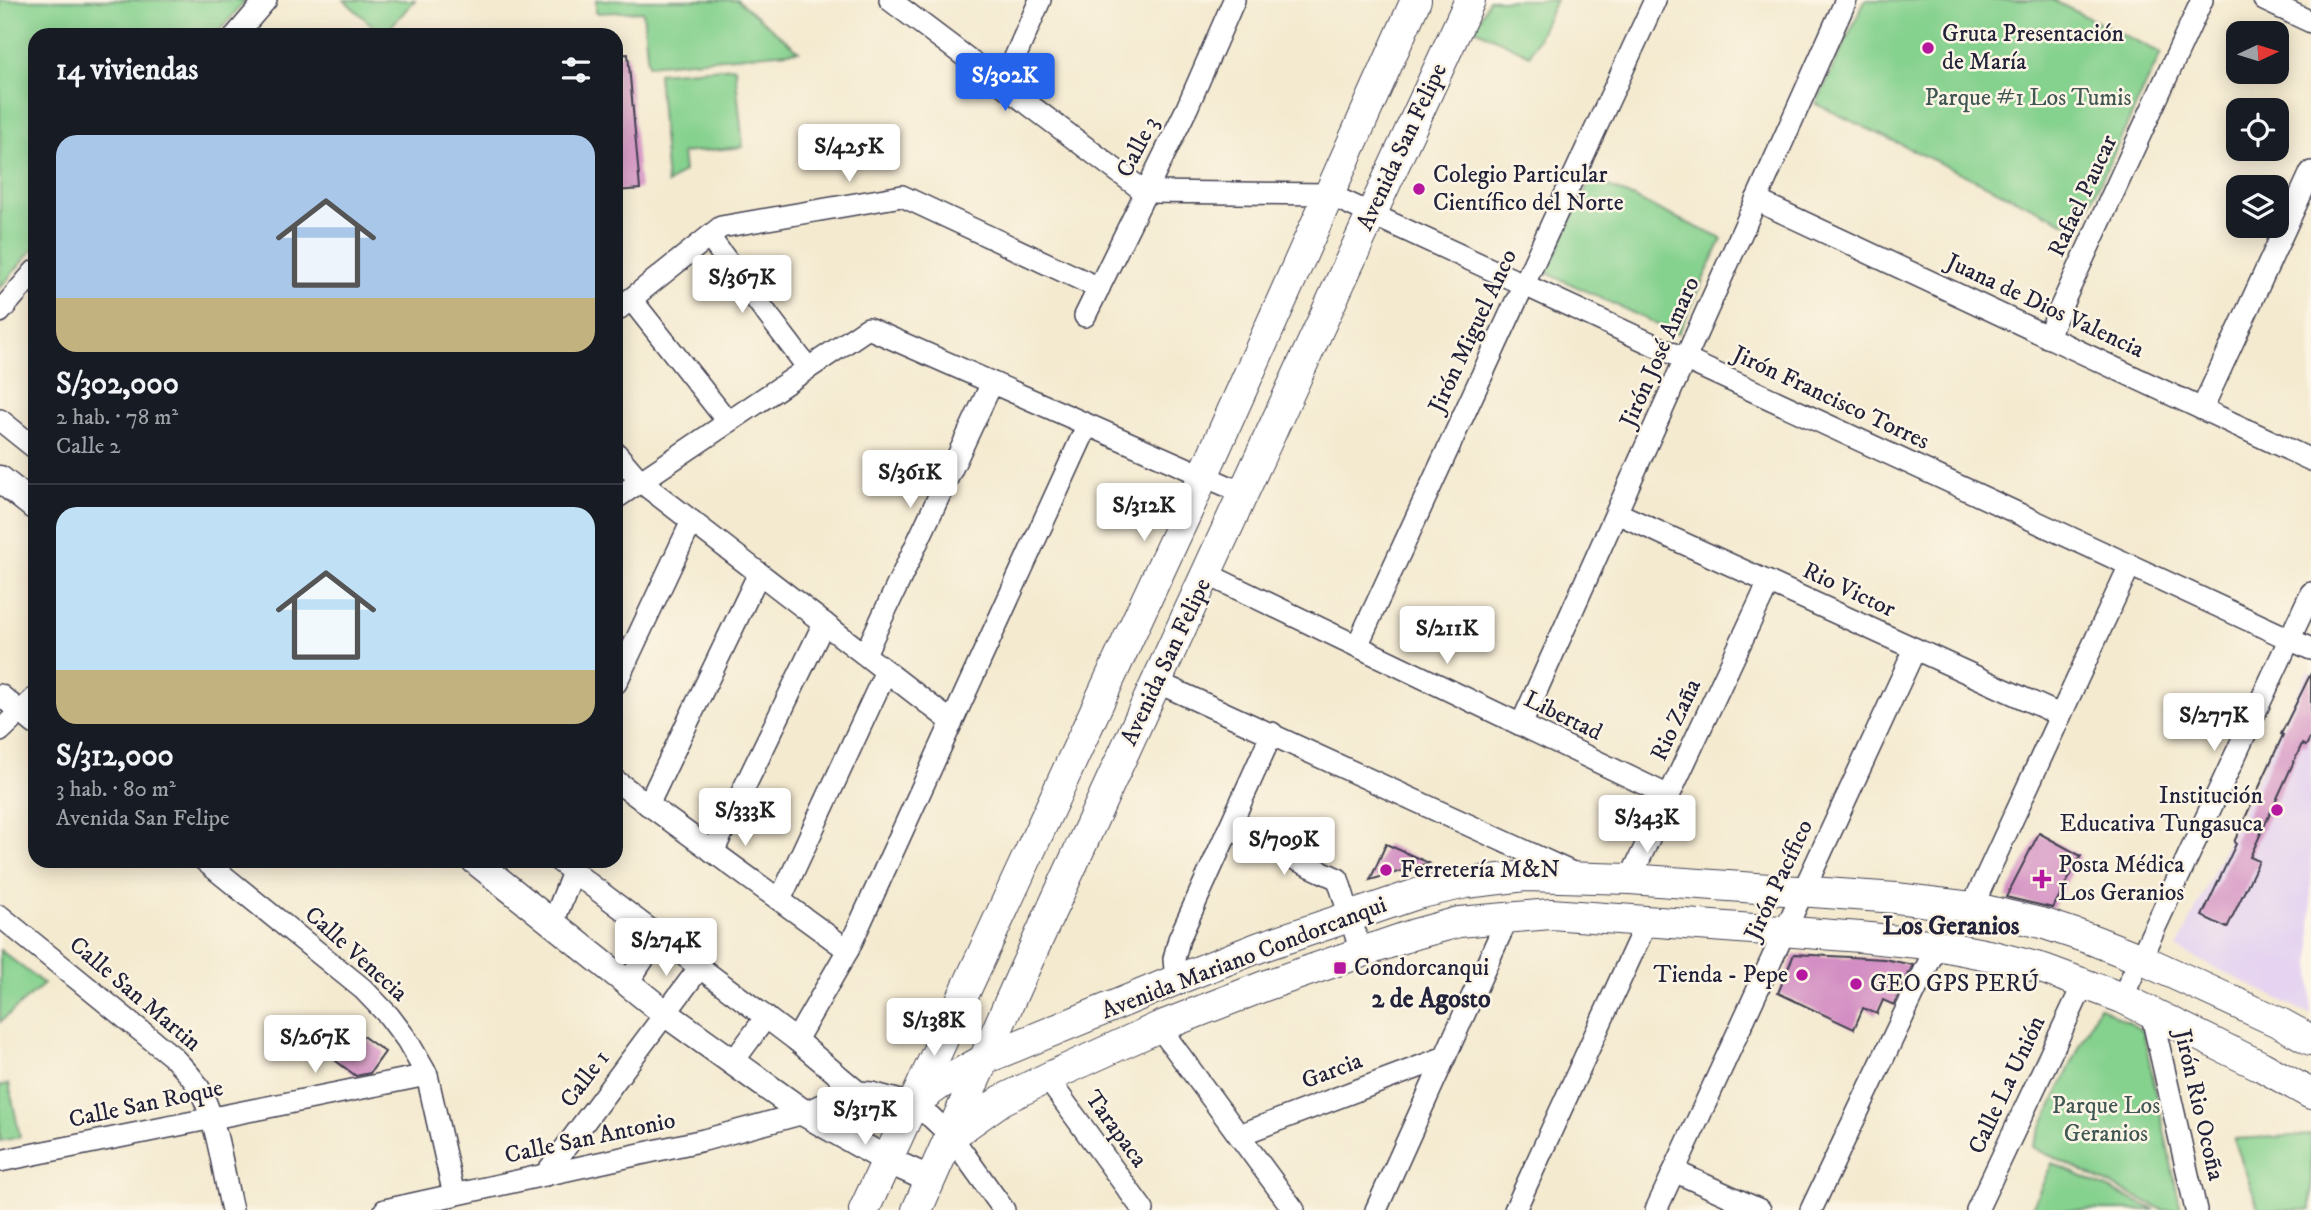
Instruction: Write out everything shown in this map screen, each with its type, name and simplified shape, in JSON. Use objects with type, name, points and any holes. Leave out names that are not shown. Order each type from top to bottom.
[{"type":"main road","name":"Avenida San Felipe","points":[[864,1210],[1203,475],[1416,0]]},
{"type":"main road","name":"Avenida San Felipe","points":[[917,1210],[1022,972],[1469,0]]},
{"type":"main road","name":"Avenida Mariano Condorcanqui","points":[[912,1104],[985,1059],[1176,980],[1349,916],[1417,894],[1466,883],[1525,876],[1630,879],[1896,898],[1972,907],[2045,924],[2141,959],[2311,1040]]},
{"type":"main road","name":"Avenida Mariano Condorcanqui","points":[[950,1136],[1002,1100],[1046,1078],[1159,1027],[1267,985],[1415,934],[1460,922],[1551,914],[1937,945],[2044,969],[2122,998],[2261,1066],[2311,1094]]},
{"type":"street","points":[[242,28],[266,0]]},
{"type":"street","points":[[890,0],[1145,192],[1328,194]]},
{"type":"street","points":[[1003,85],[1040,0]]},
{"type":"street","name":"Calle 3","points":[[1085,316],[1187,108],[1234,0]]},
{"type":"street","name":"Jirón Miguel Anco","points":[[1357,646],[1656,0]]},
{"type":"street","name":"Jirón José Amaro","points":[[1521,725],[1846,0]]},
{"type":"street","name":"Rafael Paucar","points":[[2047,337],[2202,0]]},
{"type":"street","points":[[2264,0],[2311,22]]},
{"type":"street","points":[[2202,409],[2311,172]]},
{"type":"street","name":"Jirón Francisco Torres","points":[[1328,194],[2311,649]]},
{"type":"street","points":[[728,422],[623,305],[721,227],[902,196],[1098,288]]},
{"type":"street","name":"Juana de Dios Valencia","points":[[1756,200],[2311,460]]},
{"type":"street","points":[[709,237],[808,368]]},
{"type":"street","points":[[0,312],[28,279]]},
{"type":"street","points":[[623,493],[868,328],[1243,493]]},
{"type":"street","points":[[865,654],[992,383]]},
{"type":"street","points":[[0,420],[28,442]]},
{"type":"street","points":[[796,1040],[848,950],[1087,426]]},
{"type":"street","points":[[623,461],[640,482],[952,722]]},
{"type":"street","points":[[0,479],[28,501]]},
{"type":"street","name":"Rio Victor","points":[[1616,513],[2060,715]]},
{"type":"street","points":[[623,668],[692,521]]},
{"type":"street","points":[[1972,907],[2130,565]]},
{"type":"street","points":[[648,805],[759,573]]},
{"type":"street","name":"Libertad","points":[[1207,574],[1669,796]]},
{"type":"street","name":"Rio Zaña","points":[[1630,879],[1769,582]]},
{"type":"street","points":[[2122,998],[2311,593]]},
{"type":"street","points":[[713,852],[824,623]]},
{"type":"street","name":"Jirón Pacífico","points":[[1656,1210],[1915,649]]},
{"type":"street","points":[[780,900],[887,671]]},
{"type":"street","points":[[1157,682],[1583,877]]},
{"type":"street","points":[[0,695],[28,710]]},
{"type":"street","points":[[0,731],[28,712]]},
{"type":"street","points":[[1176,980],[1174,959],[1179,939],[1272,733]]},
{"type":"street","points":[[623,786],[848,950]]},
{"type":"street","points":[[1230,829],[1338,879],[1361,952]]},
{"type":"street","name":"Calle Venecia","points":[[214,868],[363,989],[407,1040],[427,1075],[454,1195]]},
{"type":"street","points":[[489,868],[666,1014],[804,1113],[887,1160],[931,1180]]},
{"type":"street","points":[[553,923],[566,868]]},
{"type":"street","points":[[569,868],[796,1040],[858,1092]]},
{"type":"street","name":"Calle San Martin","points":[[0,916],[173,1057],[191,1076],[203,1094],[211,1117],[232,1210]]},
{"type":"street","points":[[1376,1210],[1508,917]]},
{"type":"street","points":[[1516,1210],[1647,921]]},
{"type":"street","points":[[628,982],[659,936]]},
{"type":"street","points":[[1811,1210],[1937,945]]},
{"type":"street","name":"Calle 1","points":[[545,1175],[699,967]]},
{"type":"street","name":"Calle La Unión","points":[[1977,1210],[2084,983]]},
{"type":"street","name":"Jirón Rio Ocoña","points":[[2151,1012],[2196,1210]]},
{"type":"street","points":[[733,1062],[766,1017]]},
{"type":"street","points":[[1159,1027],[1294,1210]]},
{"type":"street","name":"Garcia","points":[[1239,1135],[1445,1057]]},
{"type":"street","name":"Calle San Roque","points":[[0,1161],[427,1075]]},
{"type":"street","name":"Tarapaca","points":[[1046,1078],[1143,1210]]},
{"type":"street","points":[[804,1113],[858,1092],[912,1104],[931,1116],[950,1136],[1004,1210]]},
{"type":"street","name":"Calle San Antonio","points":[[385,1210],[704,1140],[804,1113]]},
{"type":"street","points":[[1674,1171],[1760,1210]]},
{"type":"shaded area","name":"Institución Educativa Tungasuca","points":[[2308,670],[2311,672],[2311,1015],[2177,949]]},
{"type":"green space","points":[[0,0],[246,0],[222,28],[28,28],[28,255],[0,288]]},
{"type":"green space","points":[[344,0],[415,0],[389,28],[375,28]]},
{"type":"green space","points":[[596,0],[737,0],[799,51],[648,65],[643,11],[596,13]]},
{"type":"green space","points":[[1489,0],[1556,0],[1530,55],[1475,29]]},
{"type":"green space","name":"Parque #1 Los Tumis","points":[[1865,0],[2052,0],[2161,53],[2078,229],[1816,104]]},
{"type":"green space","points":[[735,67],[743,147],[682,153],[684,171],[667,184],[658,73]]},
{"type":"green space","points":[[1591,178],[1722,239],[1678,334],[1547,273]]},
{"type":"green space","points":[[0,950],[44,984],[0,1022]]},
{"type":"green space","name":"Parque Los Geranios","points":[[2099,1006],[2143,1031],[2181,1210],[2163,1210],[2032,1147]]},
{"type":"green space","points":[[9,1084],[20,1137],[0,1141],[0,1086]]},
{"type":"green space","points":[[2311,1135],[2311,1210],[2259,1210],[2234,1139]]},
{"type":"green space","points":[[2052,1163],[2155,1210],[2031,1210]]},
{"type":"building","points":[[623,54],[628,54],[640,189],[623,190]]},
{"type":"building","points":[[2311,673],[2311,736],[2306,746],[2302,744],[2250,857],[2259,861],[2227,928],[2202,916],[2236,844],[2234,842],[2283,735],[2281,734]]},
{"type":"building","name":"Posta Médica Los Geranios","points":[[2039,833],[2081,856],[2053,908],[2006,897]]},
{"type":"building","points":[[1386,844],[1429,863],[1370,880]]},
{"type":"building","points":[[1794,954],[1884,959],[1913,965],[1894,1005],[1883,1000],[1877,1014],[1863,1008],[1854,1029],[1778,993]]},
{"type":"building","points":[[357,1032],[385,1052],[370,1073],[356,1076],[336,1061]]},
{"type":"place","name":"Gruta Presentación de María","points":[[1928,48]]},
{"type":"place","name":"Colegio Particular Científico del Norte","points":[[1419,189]]},
{"type":"place","name":"Institución Educativa Tungasuca","points":[[2277,810]]},
{"type":"place","name":"Ferretería M&N","points":[[1386,870]]},
{"type":"place","name":"Posta Médica Los Geranios","points":[[2042,879]]},
{"type":"place","name":"Condorcanqui","points":[[1340,968]]},
{"type":"place","name":"Tienda - Pepe","points":[[1802,975]]},
{"type":"place","name":"GEO GPS PERÚ","points":[[1856,984]]},
{"type":"district","name":"Los Geranios","points":[[1951,926]]},
{"type":"district","name":"2 de Agosto","points":[[1431,999]]}]
